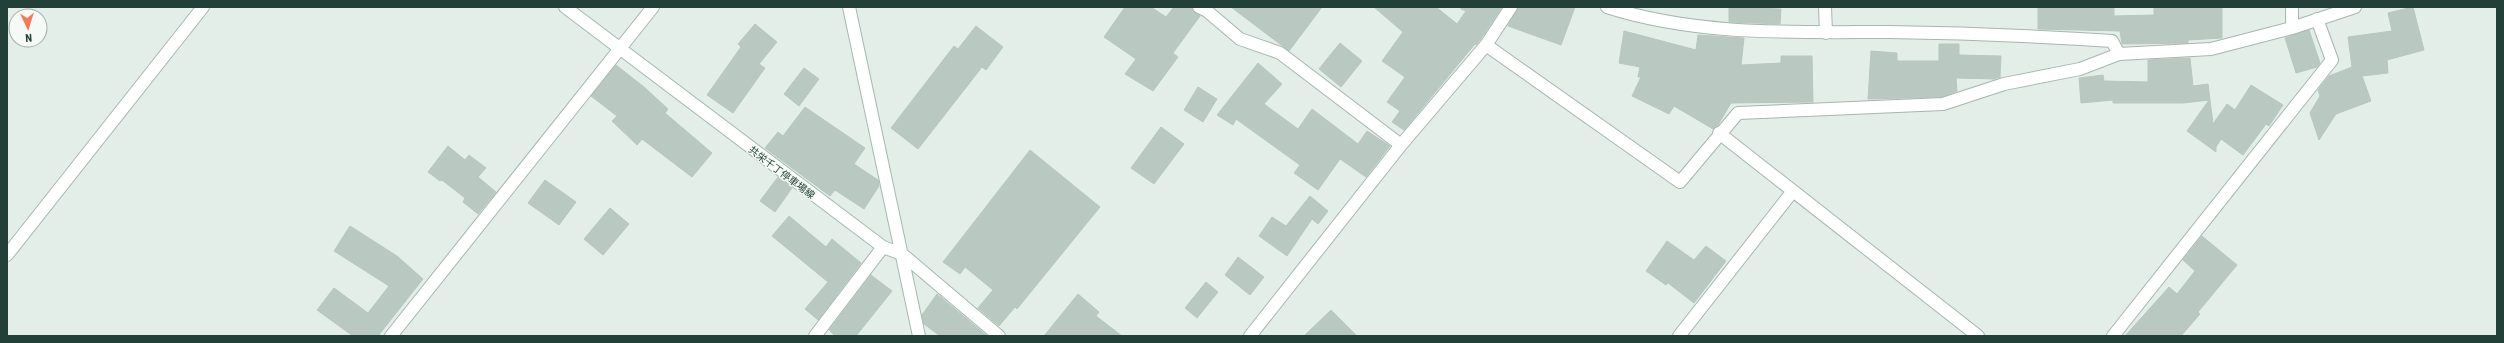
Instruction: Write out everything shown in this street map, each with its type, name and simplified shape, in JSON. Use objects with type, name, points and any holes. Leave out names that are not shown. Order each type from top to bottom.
[{"type":"street","points":[[7,255],[203,7]]},
{"type":"street","name":"共栄千丁停車場線","points":[[565,7],[883,247],[902,254],[999,336]]},
{"type":"street","points":[[391,336],[652,7]]},
{"type":"street","points":[[849,7],[919,336]]},
{"type":"street","points":[[1199,7],[1207,10],[1240,39],[1280,53],[1402,145]]},
{"type":"street","points":[[1250,336],[1402,145],[1486,45],[1511,7]]},
{"type":"street","points":[[1607,7],[1624,13],[1706,27],[1780,33],[2014,34],[2112,42],[2119,54]]},
{"type":"street","points":[[1825,7],[1826,33]]},
{"type":"street","points":[[2292,7],[2292,28]]},
{"type":"street","points":[[1486,45],[1680,182],[1719,133],[1738,113],[1943,104],[2004,84],[2080,69],[2119,54],[2211,49],[2292,28],[2355,7]]},
{"type":"street","points":[[2113,336],[2332,60],[2317,19]]},
{"type":"street","points":[[1719,133],[1978,336]]},
{"type":"street","points":[[1679,336],[1793,191]]},
{"type":"street","points":[[815,336],[883,247]]},
{"type":"building","points":[[1125,7],[1151,7],[1166,17],[1174,7],[1192,7],[1193,11],[1200,16],[1173,53],[1178,57],[1153,91],[1125,74],[1136,59],[1104,37]]},
{"type":"building","points":[[1231,7],[1322,7],[1289,51]]},
{"type":"building","points":[[1374,7],[1436,7],[1457,24],[1466,11],[1461,9],[1461,7],[1502,7],[1480,40],[1476,45],[1475,44],[1404,130],[1392,122],[1400,111],[1387,102],[1405,77],[1382,61],[1403,32]]},
{"type":"building","points":[[1518,7],[1575,7],[1561,45],[1508,26]]},
{"type":"building","points":[[1729,7],[1781,9],[1780,24],[1729,22]]},
{"type":"building","points":[[2038,7],[2114,7],[2114,16],[2154,15],[2154,7],[2222,7],[2222,38],[2188,40],[2188,43],[2122,44],[2120,31],[2038,29]]},
{"type":"building","points":[[2413,7],[2424,50],[2387,60],[2388,73],[2362,76],[2371,101],[2336,114],[2319,140],[2310,113],[2320,96],[2318,90],[2329,76],[2352,67],[2348,37],[2392,31],[2388,13]]},
{"type":"building","points":[[755,24],[777,42],[759,64],[765,68],[733,113],[707,95],[741,47],[738,44]]},
{"type":"building","points":[[976,26],[1003,47],[986,70],[982,67],[918,149],[891,128],[954,46],[958,49]]},
{"type":"building","points":[[2309,30],[2320,63],[2317,67],[2296,73],[2285,38]]},
{"type":"building","points":[[1624,31],[1696,50],[1698,35],[1744,38],[1741,65],[1781,63],[1781,56],[1812,56],[1813,102],[1731,103],[1718,125],[1713,129],[1674,106],[1669,114],[1632,96],[1641,77],[1638,77],[1640,67],[1619,63]]},
{"type":"building","points":[[1340,43],[1362,61],[1341,87],[1319,69]]},
{"type":"building","points":[[1939,44],[1959,44],[1959,55],[2001,56],[2000,77],[1994,79],[1956,78],[1957,91],[1942,97],[1868,99],[1871,51],[1897,53],[1897,61],[1939,61]]},
{"type":"building","points":[[2190,58],[2193,86],[2208,84],[2213,124],[2227,104],[2235,110],[2251,85],[2283,105],[2269,126],[2266,124],[2243,155],[2221,139],[2216,147],[2216,152],[2187,131],[2209,100],[2183,103],[2113,103],[2113,100],[2081,103],[2079,78],[2103,75],[2104,81],[2148,82],[2148,60]]},
{"type":"building","points":[[1258,63],[1282,84],[1264,104],[1298,129],[1312,109],[1358,144],[1367,131],[1390,146],[1366,177],[1340,159],[1318,190],[1294,173],[1300,165],[1236,119],[1233,125],[1217,115]]},
{"type":"building","points":[[616,65],[644,87],[668,109],[665,113],[712,153],[692,177],[642,139],[637,145],[612,121],[617,116],[591,96]]},
{"type":"building","points":[[804,68],[819,79],[799,106],[784,94]]},
{"type":"building","points":[[1198,87],[1217,99],[1203,122],[1184,110]]},
{"type":"building","points":[[805,107],[865,148],[854,164],[878,180],[879,186],[864,209],[835,190],[830,196],[765,148],[778,132],[783,136]]},
{"type":"building","points":[[1161,127],[1184,144],[1154,184],[1131,168]]},
{"type":"building","points":[[448,146],[465,160],[469,155],[486,168],[478,177],[496,192],[478,214],[463,202],[465,198],[442,180],[440,181],[428,172]]},
{"type":"building","points":[[1030,150],[1100,207],[1017,309],[1015,307],[999,326],[978,308],[993,290],[965,267],[960,274],[943,262]]},
{"type":"building","points":[[778,177],[792,188],[775,212],[760,201]]},
{"type":"building","points":[[545,180],[576,202],[559,225],[528,203]]},
{"type":"building","points":[[1310,196],[1328,211],[1318,224],[1312,219],[1287,256],[1259,236],[1272,217],[1286,226]]},
{"type":"building","points":[[610,208],[629,224],[603,255],[584,239]]},
{"type":"building","points":[[789,216],[826,247],[832,239],[861,263],[818,320],[805,309],[828,282],[772,236]]},
{"type":"building","points":[[350,226],[397,256],[423,279],[378,336],[353,336],[317,310],[334,288],[368,313],[389,286],[334,251]]},
{"type":"building","points":[[2202,236],[2237,265],[2198,312],[2200,314],[2181,336],[2125,336],[2169,287],[2177,294],[2195,271],[2183,260]]},
{"type":"building","points":[[1667,241],[1694,260],[1706,246],[1726,261],[1694,303],[1668,283],[1666,285],[1646,271]]},
{"type":"building","points":[[1238,257],[1264,277],[1250,295],[1225,275]]},
{"type":"building","points":[[871,275],[892,291],[856,336],[835,336],[829,330]]},
{"type":"building","points":[[1206,282],[1218,292],[1197,318],[1185,308]]},
{"type":"building","points":[[937,294],[987,336],[940,336],[924,324],[922,315]]},
{"type":"building","points":[[1078,294],[1099,312],[1096,316],[1122,336],[1044,336]]},
{"type":"building","points":[[1331,310],[1357,336],[1304,336]]}]
